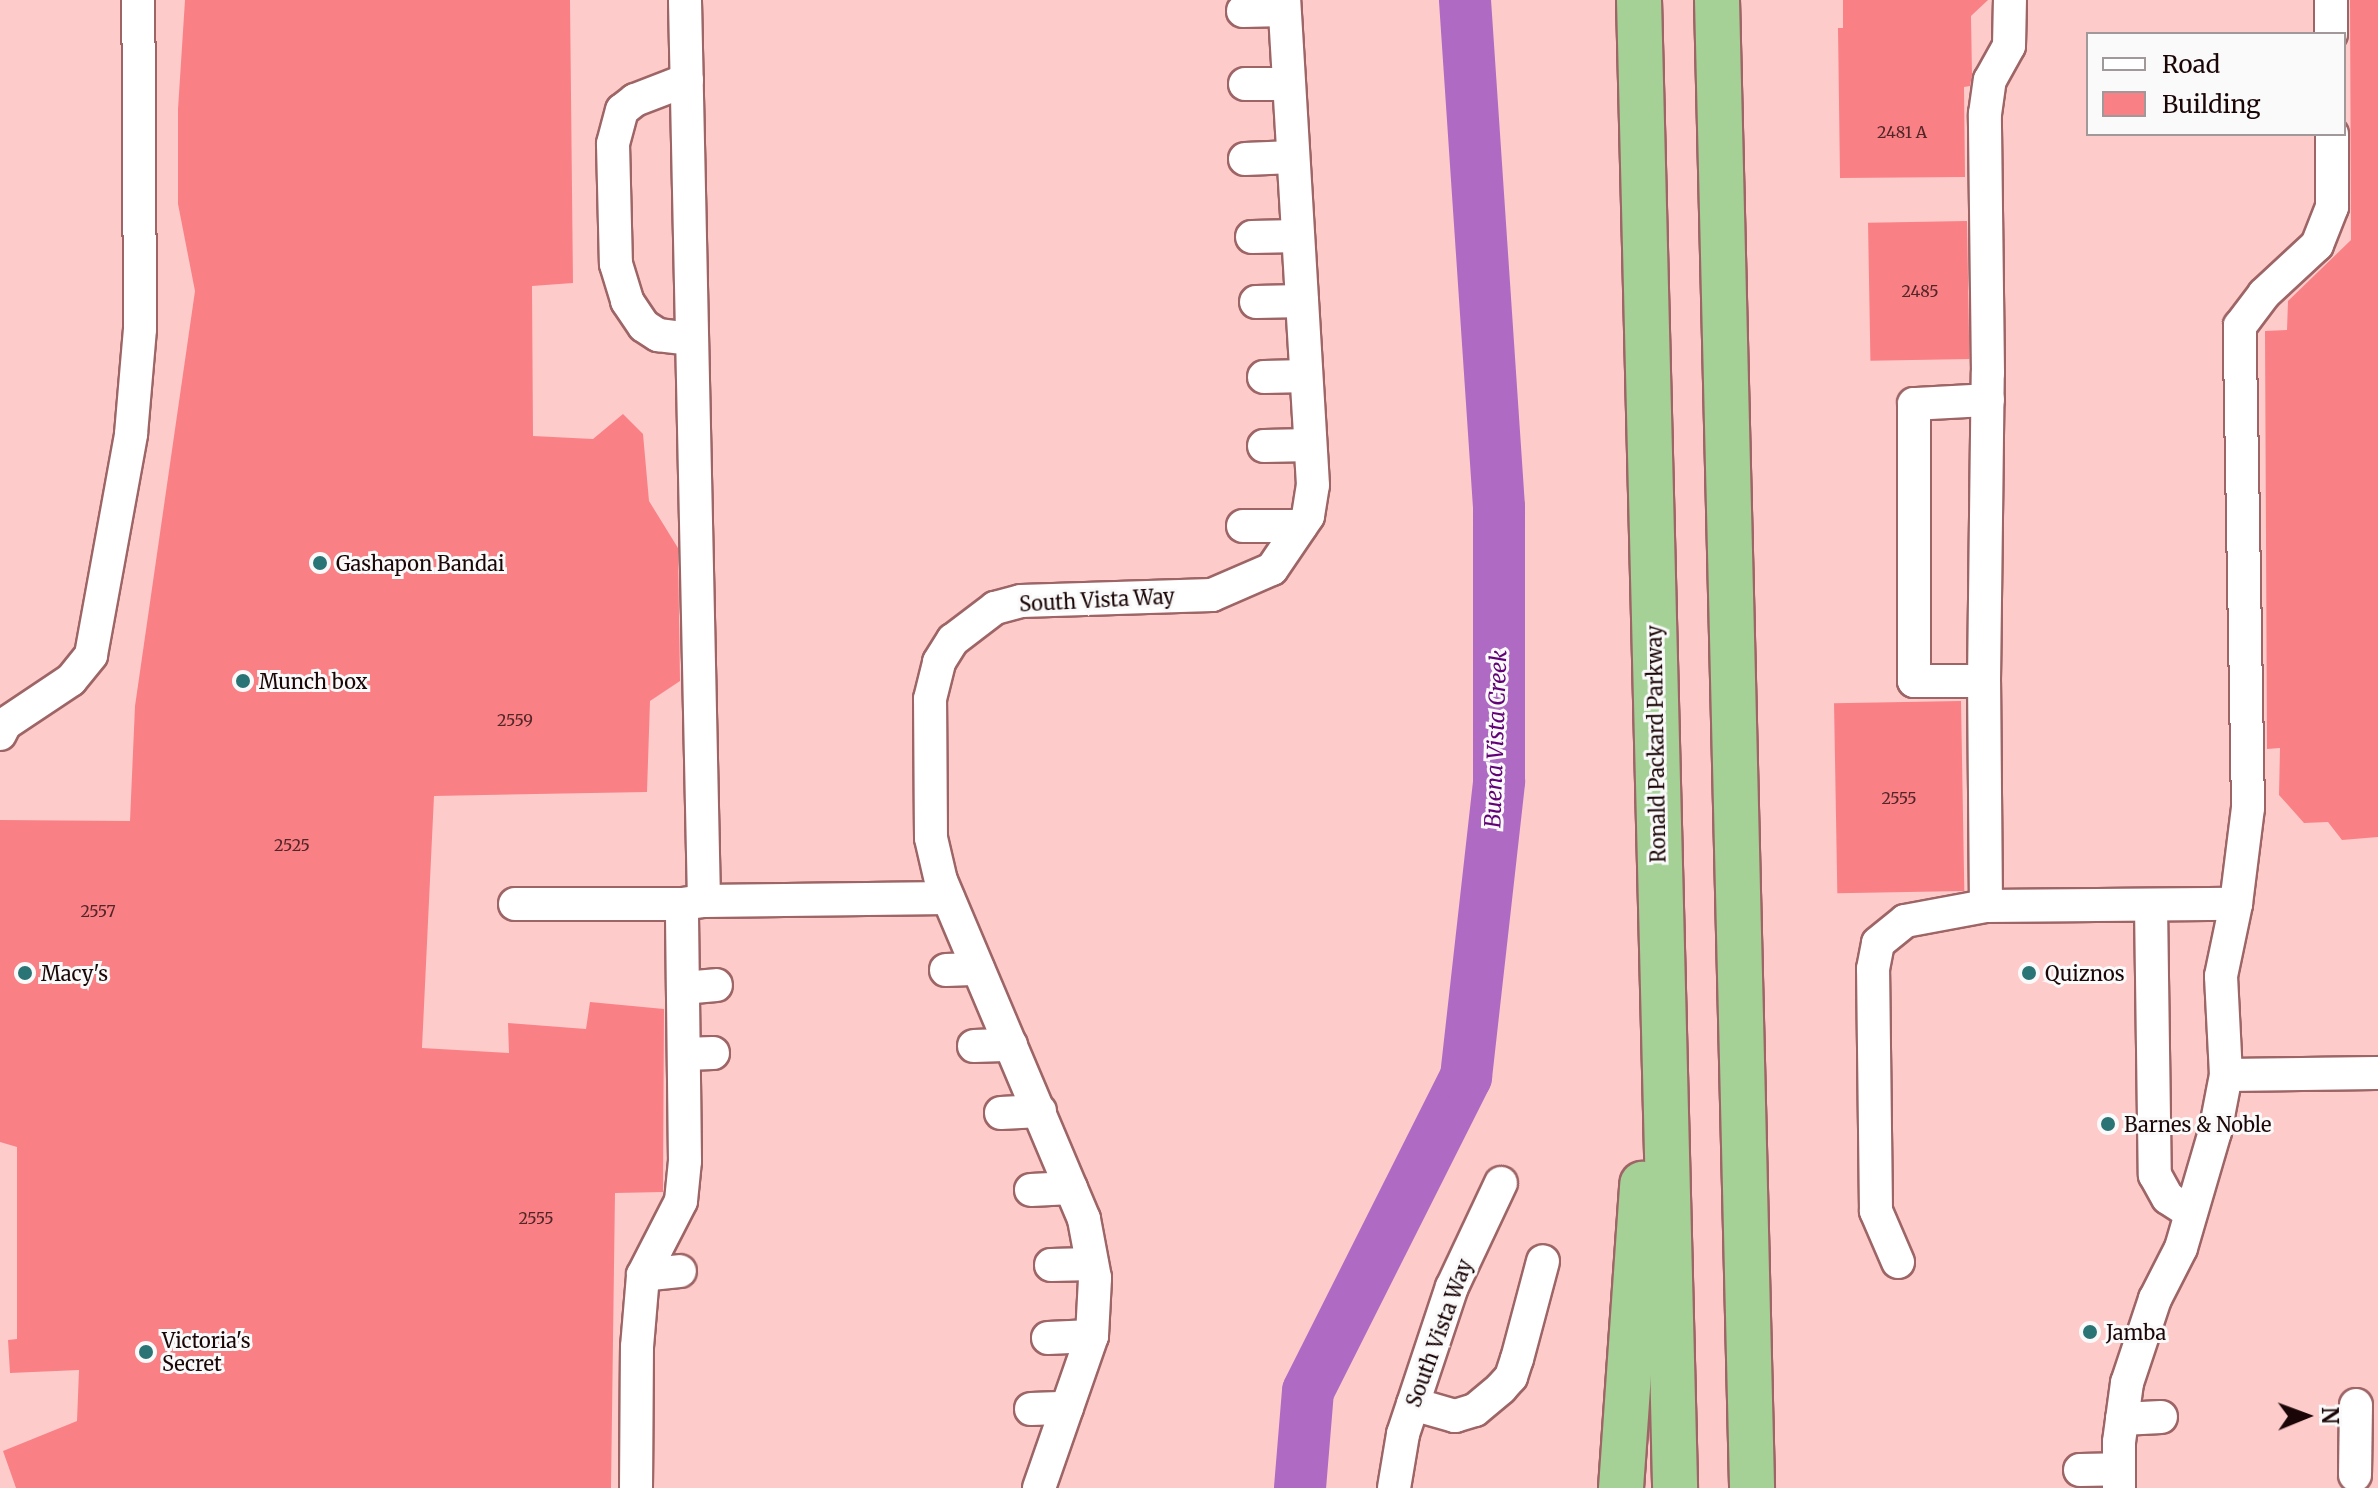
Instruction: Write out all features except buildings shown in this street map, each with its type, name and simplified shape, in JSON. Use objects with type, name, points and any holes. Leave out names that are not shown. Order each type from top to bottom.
[{"type":"highway","name":"Ronald Packard Parkway","points":[[1639,0],[1675,1488]]},
{"type":"highway","points":[[1717,0],[1752,1488]]},
{"type":"highway","points":[[1621,1488],[1630,1318],[1661,966]]},
{"type":"highway","points":[[1746,1209],[1778,1488]]},
{"type":"street","points":[[0,734],[5,724],[71,680],[91,655],[131,434],[140,329],[138,0]]},
{"type":"street","points":[[1986,906],[1984,681],[1988,400],[1985,114],[1990,80],[2009,46],[2010,0]]},
{"type":"street","points":[[2331,0],[2331,32]]},
{"type":"street","points":[[1243,11],[1284,5]]},
{"type":"street","name":"South Vista Way","points":[[1039,1488],[1092,1336],[1092,1264],[1084,1219],[948,898],[931,838],[930,699],[939,662],[953,640],[995,608],[1021,601],[1212,595],[1272,569],[1308,516],[1313,485],[1284,5]]},
{"type":"street","points":[[636,1488],[651,1420],[650,1348],[643,1275],[693,1202],[699,1126],[698,1053],[683,988],[693,902],[714,826],[704,390],[699,325],[702,243],[693,88],[693,11]]},
{"type":"street","points":[[1245,84],[1288,84]]},
{"type":"street","points":[[693,88],[635,100],[622,110],[613,144],[616,264],[627,301],[644,326],[658,335],[699,325]]},
{"type":"street","points":[[2080,1470],[2119,1479],[2127,1383],[2151,1310],[2181,1248],[2215,1132],[2226,1075],[2221,976],[2236,904],[2248,808],[2240,326],[2264,294],[2317,245],[2332,207],[2332,136]]},
{"type":"street","points":[[1245,159],[1293,157]]},
{"type":"street","points":[[1252,237],[1298,236]]},
{"type":"street","points":[[1256,302],[1302,301]]},
{"type":"street","points":[[1264,377],[1306,376]]},
{"type":"street","points":[[1984,681],[1914,681],[1914,404],[1988,400]]},
{"type":"street","points":[[1264,446],[1310,445]]},
{"type":"street","points":[[1243,526],[1301,526]]},
{"type":"street","points":[[515,904],[948,898]]},
{"type":"street","points":[[1898,1262],[1876,1211],[1873,969],[1878,943],[1905,921],[1986,906],[2236,904]]},
{"type":"street","points":[[2151,905],[2154,1123],[2158,1186],[2168,1198],[2191,1213]]},
{"type":"street","points":[[946,970],[978,969]]},
{"type":"street","points":[[683,988],[716,985]]},
{"type":"street","points":[[974,1046],[1011,1045]]},
{"type":"street","points":[[2226,1075],[2378,1073]]},
{"type":"street","points":[[1001,1113],[1040,1111]]},
{"type":"street","name":"South Vista Way","points":[[1394,1488],[1403,1434],[1452,1287],[1501,1183]]},
{"type":"street","points":[[1031,1190],[1071,1188]]},
{"type":"street","points":[[1413,1404],[1455,1416],[1475,1410],[1501,1388],[1511,1377],[1517,1359],[1543,1261]]},
{"type":"street","points":[[1051,1265],[1092,1264]]},
{"type":"street","points":[[643,1275],[680,1271]]},
{"type":"street","points":[[1048,1338],[1092,1336]]},
{"type":"street","points":[[2355,1405],[2355,1475]]},
{"type":"street","points":[[1031,1409],[1067,1408]]},
{"type":"street","points":[[2122,1419],[2161,1417]]},
{"type":"waterway","name":"Buena Vista Creek","points":[[1300,1488],[1308,1391],[1466,1077],[1499,781],[1499,507],[1465,0]]},
{"type":"place","name":"Gashapon Bandai","points":[[320,563]]},
{"type":"place","name":"Munch box","points":[[243,681]]},
{"type":"place","name":"Macy's","points":[[25,973]]},
{"type":"place","name":"Quiznos","points":[[2029,973]]},
{"type":"place","name":"Barnes & Noble","points":[[2108,1124]]},
{"type":"place","name":"Jamba","points":[[2090,1332]]},
{"type":"place","name":"Victoria's Secret","points":[[146,1352]]}]
